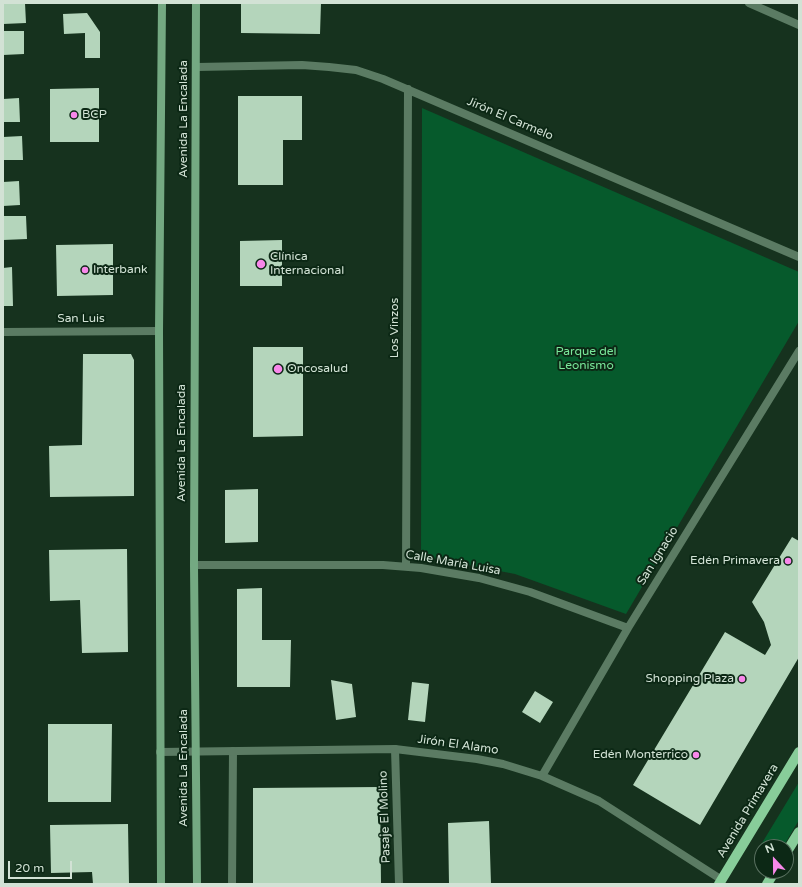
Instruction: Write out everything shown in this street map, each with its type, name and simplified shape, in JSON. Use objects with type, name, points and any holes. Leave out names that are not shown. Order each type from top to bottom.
[{"type":"main road","name":"Avenida La Encalada","points":[[161,884],[159,331],[162,3]]},
{"type":"main road","name":"Avenida La Encalada","points":[[196,3],[197,67],[194,565],[197,884]]},
{"type":"main road","name":"Avenida Primavera","points":[[720,882],[799,752]]},
{"type":"street","points":[[749,3],[799,25]]},
{"type":"street","name":"Jirón El Carmelo","points":[[197,67],[329,66],[356,70],[408,89],[799,257]]},
{"type":"street","name":"Los Vinzos","points":[[406,566],[408,89]]},
{"type":"street","name":"San Luis","points":[[3,332],[159,331]]},
{"type":"street","name":"San Ignacio","points":[[542,776],[628,628],[799,351]]},
{"type":"street","name":"Calle María Luisa","points":[[194,565],[406,566],[479,578],[530,592],[628,628]]},
{"type":"street","name":"Jirón El Alamo","points":[[160,752],[395,749],[477,759],[503,764],[542,776],[599,801],[720,882]]},
{"type":"street","name":"Pasaje El Molino","points":[[395,749],[399,884]]},
{"type":"street","points":[[232,751],[232,884]]},
{"type":"green space","name":"Parque del Leonismo","points":[[422,108],[799,272],[799,321],[626,614],[515,574],[421,556]]},
{"type":"green space","points":[[799,782],[799,820],[788,839],[764,839]]},
{"type":"building","points":[[3,3],[25,3],[26,23],[3,24]]},
{"type":"building","points":[[241,3],[321,3],[320,34],[241,33]]},
{"type":"building","points":[[87,13],[100,32],[100,58],[85,58],[85,33],[64,34],[63,14]]},
{"type":"building","points":[[3,31],[24,31],[24,54],[3,55]]},
{"type":"building","name":"BCP","points":[[99,88],[99,142],[50,142],[50,89]]},
{"type":"building","points":[[238,96],[302,96],[302,140],[283,140],[283,185],[238,185]]},
{"type":"building","points":[[19,98],[20,122],[3,122],[3,99]]},
{"type":"building","points":[[22,136],[23,160],[3,160],[3,137]]},
{"type":"building","points":[[19,181],[20,205],[3,206],[3,182]]},
{"type":"building","points":[[3,216],[26,216],[27,239],[3,240]]},
{"type":"building","name":"Clínica Internacional","points":[[282,240],[282,286],[240,286],[240,241]]},
{"type":"building","name":"Interbank","points":[[113,244],[113,295],[57,296],[56,245]]},
{"type":"building","points":[[12,267],[13,306],[3,306],[3,268]]},
{"type":"building","points":[[253,347],[303,347],[303,436],[253,437]]},
{"type":"building","points":[[83,354],[131,354],[134,360],[134,496],[50,497],[49,446],[82,445]]},
{"type":"building","points":[[258,489],[258,542],[225,543],[225,490]]},
{"type":"building","points":[[792,537],[799,541],[799,657],[700,825],[633,785],[725,632],[765,655],[771,645],[764,622],[752,602]]},
{"type":"building","points":[[127,549],[128,652],[82,653],[80,600],[50,601],[49,550]]},
{"type":"building","points":[[262,588],[262,640],[291,640],[290,687],[237,687],[237,589]]},
{"type":"building","points":[[331,680],[352,684],[356,717],[336,720]]},
{"type":"building","points":[[412,682],[429,684],[425,722],[408,720]]},
{"type":"building","points":[[535,691],[553,702],[540,723],[522,712]]},
{"type":"building","points":[[48,724],[112,724],[111,802],[48,802]]},
{"type":"building","points":[[380,787],[381,884],[253,884],[253,788]]},
{"type":"building","points":[[489,821],[491,884],[449,884],[448,823]]},
{"type":"building","points":[[128,824],[129,884],[93,884],[92,872],[51,873],[50,825]]},
{"type":"place","name":"BCP","points":[[74,115]]},
{"type":"place","name":"Clínica Internacional","points":[[261,264]]},
{"type":"place","name":"Interbank","points":[[85,270]]},
{"type":"place","name":"Oncosalud","points":[[278,369]]},
{"type":"place","name":"Edén Primavera","points":[[788,561]]},
{"type":"place","name":"Shopping Plaza","points":[[742,679]]},
{"type":"place","name":"Edén Monterrico","points":[[696,755]]}]
